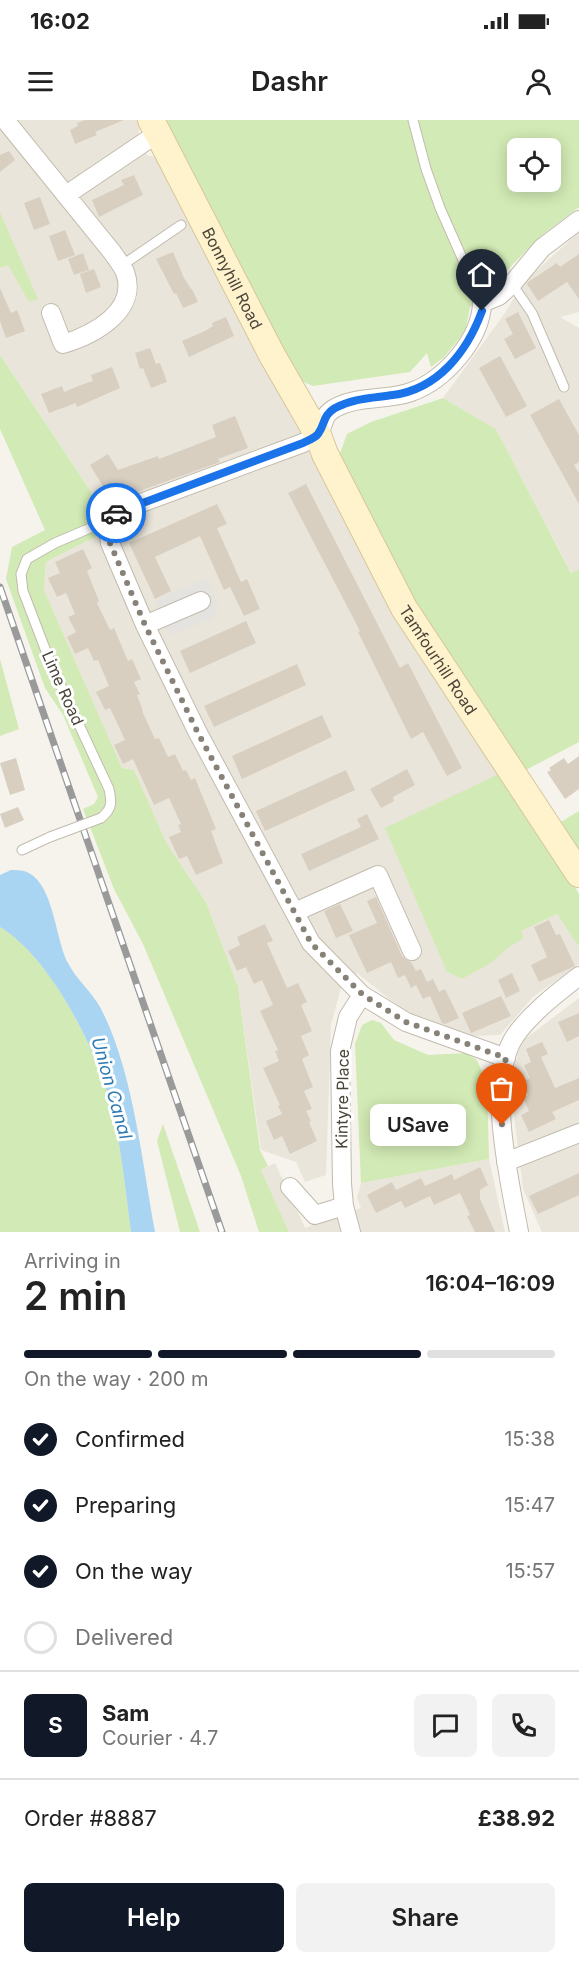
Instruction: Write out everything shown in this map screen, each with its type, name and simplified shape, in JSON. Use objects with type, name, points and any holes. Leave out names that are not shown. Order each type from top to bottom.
[{"type":"main road","name":"Bonnyhill Road","points":[[154,126],[272,355],[318,435]]},
{"type":"main road","name":"Tamfourhill Road","points":[[318,435],[330,464],[404,608],[579,874]]},
{"type":"street","points":[[0,124],[5,120],[125,272],[128,289],[124,304],[112,319],[84,338],[63,344],[51,314]]},
{"type":"street","points":[[66,195],[154,126]]},
{"type":"street","points":[[506,1058],[406,1022],[363,995],[311,943],[198,733],[145,625],[110,543],[108,530],[109,520],[116,513],[303,443],[318,435],[326,415],[336,408],[354,401],[411,392],[431,382],[466,347],[482,311],[482,303],[499,296],[542,248],[579,220]]},
{"type":"street","points":[[145,625],[201,601]]},
{"type":"street","points":[[295,912],[378,875],[412,951]]},
{"type":"street","points":[[519,1232],[506,1162],[500,1085],[506,1058],[514,1038],[530,1018],[579,976]]},
{"type":"street","name":"Kintyre Place","points":[[351,1232],[344,1206],[342,1184],[340,1051],[348,1017],[363,995]]},
{"type":"street","points":[[506,1162],[579,1133]]},
{"type":"street","points":[[290,1187],[315,1215],[344,1206]]},
{"type":"lane","points":[[413,120],[423,160],[440,208],[482,303]]},
{"type":"lane","points":[[121,266],[181,225]]},
{"type":"lane","points":[[512,284],[532,313],[564,387]]},
{"type":"lane","name":"Lime Road","points":[[22,850],[101,818],[109,811],[112,803],[109,789],[52,667],[23,591],[21,573],[27,559],[56,543],[109,520]]},
{"type":"shaded area","points":[[0,120],[139,120],[141,124],[137,137],[147,155],[159,158],[391,608],[501,773],[447,972],[462,979],[491,963],[524,938],[520,931],[557,914],[579,947],[579,964],[533,997],[500,1035],[473,1036],[403,1010],[357,973],[341,988],[331,1025],[326,1175],[305,1182],[296,1162],[261,1150],[238,987],[206,902],[167,844],[134,770],[122,768],[44,590],[46,562],[99,535],[101,507],[0,355],[0,268],[8,264],[29,301],[37,299],[0,212]]},
{"type":"shaded area","points":[[579,232],[579,312],[560,317],[579,328],[579,569],[572,574],[496,429],[443,398],[505,313],[523,283]]},
{"type":"shaded area","points":[[206,578],[218,606],[212,619],[170,635],[155,601]]},
{"type":"shaded area","points":[[579,998],[579,1232],[542,1232],[523,1189],[510,1083],[521,1042]]},
{"type":"shaded area","points":[[489,1159],[505,1232],[289,1232],[261,1170],[275,1163],[305,1228],[361,1208],[357,1198],[361,1183]]},
{"type":"green space","points":[[163,120],[579,120],[579,207],[542,235],[470,307],[466,328],[444,357],[431,367],[427,353],[410,372],[313,386],[293,377]]},
{"type":"green space","points":[[0,212],[38,299],[29,302],[8,265],[0,268]]},
{"type":"green space","points":[[0,355],[101,507],[99,535],[46,562],[44,590],[122,768],[134,770],[167,844],[206,902],[238,987],[260,1150],[268,1166],[261,1170],[289,1232],[259,1232],[241,1176],[143,944],[114,889],[83,809],[94,804],[98,797],[63,715],[45,688],[6,579],[12,547],[45,530],[0,429]]},
{"type":"green space","points":[[443,398],[496,429],[571,573],[579,569],[579,742],[524,771],[419,610],[339,456],[347,434],[371,422]]},
{"type":"green space","points":[[0,659],[19,729],[0,736]]},
{"type":"green space","points":[[501,773],[579,894],[579,947],[557,914],[521,931],[524,938],[491,963],[462,979],[447,972],[385,828]]},
{"type":"green space","points":[[579,811],[579,854],[559,823]]},
{"type":"green space","points":[[0,927],[20,942],[38,962],[56,986],[87,1040],[108,1094],[114,1118],[131,1232],[0,1232]]},
{"type":"green space","points":[[372,1020],[381,1023],[394,1040],[428,1055],[466,1053],[477,1060],[487,1084],[489,1159],[361,1183],[355,1044],[362,1025]]},
{"type":"green space","points":[[163,1124],[200,1232],[180,1232],[157,1141]]},
{"type":"water","name":"Union Canal","points":[[11,870],[24,871],[42,886],[48,898],[68,963],[100,1007],[111,1032],[121,1058],[135,1116],[155,1232],[131,1232],[114,1118],[99,1068],[87,1040],[56,986],[38,962],[20,942],[0,927],[0,875]]},
{"type":"building","points":[[85,120],[124,120],[95,132],[97,135],[75,144],[70,130],[78,126],[77,123]]},
{"type":"building","points":[[9,151],[15,160],[0,172],[0,155]]},
{"type":"building","points":[[134,175],[143,195],[99,217],[92,200],[124,185],[121,180]]},
{"type":"building","points":[[40,197],[50,224],[34,230],[24,203]]},
{"type":"building","points":[[65,230],[75,255],[58,261],[49,236]]},
{"type":"building","points":[[173,252],[198,302],[183,308],[156,259]]},
{"type":"building","points":[[83,253],[89,270],[74,275],[68,259]]},
{"type":"building","points":[[579,254],[579,299],[567,282],[538,301],[527,284],[528,282],[557,263],[560,267]]},
{"type":"building","points":[[94,269],[101,287],[86,293],[80,274]]},
{"type":"building","points":[[0,288],[11,313],[17,310],[25,331],[6,338],[0,321]]},
{"type":"building","points":[[518,312],[536,348],[515,359],[504,339],[513,334],[505,319]]},
{"type":"building","points":[[226,317],[234,336],[189,357],[182,341],[205,331],[213,326],[212,323]]},
{"type":"building","points":[[150,348],[156,364],[160,363],[167,382],[151,388],[143,368],[140,369],[135,353]]},
{"type":"building","points":[[500,356],[527,406],[506,417],[479,368]]},
{"type":"building","points":[[112,367],[120,388],[77,407],[76,403],[49,413],[41,394],[62,386],[64,392],[93,381],[91,375]]},
{"type":"building","points":[[559,399],[579,435],[579,462],[574,465],[579,473],[579,504],[530,415]]},
{"type":"building","points":[[235,416],[248,448],[218,459],[220,462],[112,501],[90,465],[108,454],[118,470],[158,456],[159,459],[216,437],[212,425]]},
{"type":"building","points":[[306,484],[400,668],[408,663],[462,768],[447,776],[423,732],[411,739],[358,632],[360,631],[288,493]]},
{"type":"building","points":[[217,504],[227,524],[217,528],[241,582],[247,579],[260,609],[244,616],[230,587],[224,590],[200,536],[155,557],[171,591],[155,599],[129,543]]},
{"type":"building","points":[[83,549],[92,568],[87,571],[99,601],[97,603],[110,630],[114,628],[128,661],[132,659],[141,679],[134,682],[140,694],[137,695],[155,739],[159,738],[168,757],[175,754],[183,771],[186,770],[191,780],[195,778],[216,829],[211,831],[223,863],[196,875],[187,856],[179,859],[169,837],[181,832],[178,825],[181,824],[169,798],[154,805],[133,759],[123,764],[114,745],[125,740],[110,708],[105,710],[96,692],[109,686],[98,660],[94,661],[88,648],[75,654],[67,637],[76,632],[68,617],[75,614],[66,593],[57,597],[48,578],[60,573],[55,562]]},
{"type":"building","points":[[246,621],[256,643],[190,673],[180,651]]},
{"type":"building","points":[[297,664],[306,685],[214,727],[204,706]]},
{"type":"building","points":[[322,715],[332,737],[242,779],[232,756]]},
{"type":"building","points":[[579,756],[579,789],[565,799],[547,772],[551,770],[549,768],[564,758],[568,764]]},
{"type":"building","points":[[16,758],[25,790],[10,795],[0,763]]},
{"type":"building","points":[[407,769],[415,785],[393,797],[394,801],[381,808],[370,789]]},
{"type":"building","points":[[346,770],[355,790],[265,831],[256,811]]},
{"type":"building","points":[[18,807],[24,820],[5,828],[0,814]]},
{"type":"building","points":[[367,814],[379,839],[309,871],[301,854],[361,827],[357,819]]},
{"type":"building","points":[[376,897],[402,956],[411,962],[416,971],[421,969],[427,982],[433,979],[439,992],[423,999],[416,985],[411,988],[405,975],[398,978],[391,962],[367,973],[349,935],[377,923],[367,901]]},
{"type":"building","points":[[340,904],[353,931],[336,938],[324,911]]},
{"type":"building","points":[[549,920],[556,935],[560,934],[575,966],[539,982],[531,965],[547,957],[534,927]]},
{"type":"building","points":[[265,924],[273,941],[267,943],[287,988],[298,983],[307,1002],[301,1005],[312,1031],[301,1036],[309,1055],[302,1059],[313,1087],[304,1091],[312,1109],[306,1111],[317,1141],[290,1154],[282,1136],[274,1140],[266,1121],[282,1114],[263,1068],[279,1061],[275,1051],[278,1050],[260,1011],[273,1005],[262,980],[254,984],[246,967],[237,971],[228,951],[240,945],[237,937]]},
{"type":"building","points":[[512,973],[520,991],[506,998],[498,980]]},
{"type":"building","points":[[445,989],[459,1018],[445,1024],[442,1023],[430,996]]},
{"type":"building","points":[[501,996],[511,1016],[471,1033],[462,1013]]},
{"type":"building","points":[[579,1013],[579,1036],[567,1042],[558,1022]]},
{"type":"building","points":[[542,1042],[548,1054],[541,1057],[555,1088],[579,1078],[579,1100],[552,1112],[556,1119],[529,1132],[521,1115],[529,1111],[523,1098],[528,1095],[522,1082],[530,1078],[524,1065],[531,1062],[526,1049]]},
{"type":"building","points":[[480,1167],[488,1185],[480,1190],[480,1199],[495,1232],[475,1232],[460,1193],[434,1205],[430,1196],[405,1208],[401,1201],[376,1213],[367,1195],[392,1182],[396,1190],[421,1178],[425,1186],[452,1174],[454,1180]]},
{"type":"building","points":[[579,1173],[579,1195],[538,1214],[529,1196]]},
{"type":"railway","points":[[0,587],[222,1232]]},
{"type":"way so far","points":[[116,513],[109,520],[110,543],[145,625],[198,733],[311,943],[363,995],[406,1022],[506,1058],[500,1085],[502,1125]]},
{"type":"place","name":"USave","points":[[502,1125]]},
{"type":"route","points":[[116,513],[303,443],[318,435],[326,415],[336,408],[354,401],[411,392],[431,382],[466,347],[482,311]]}]
